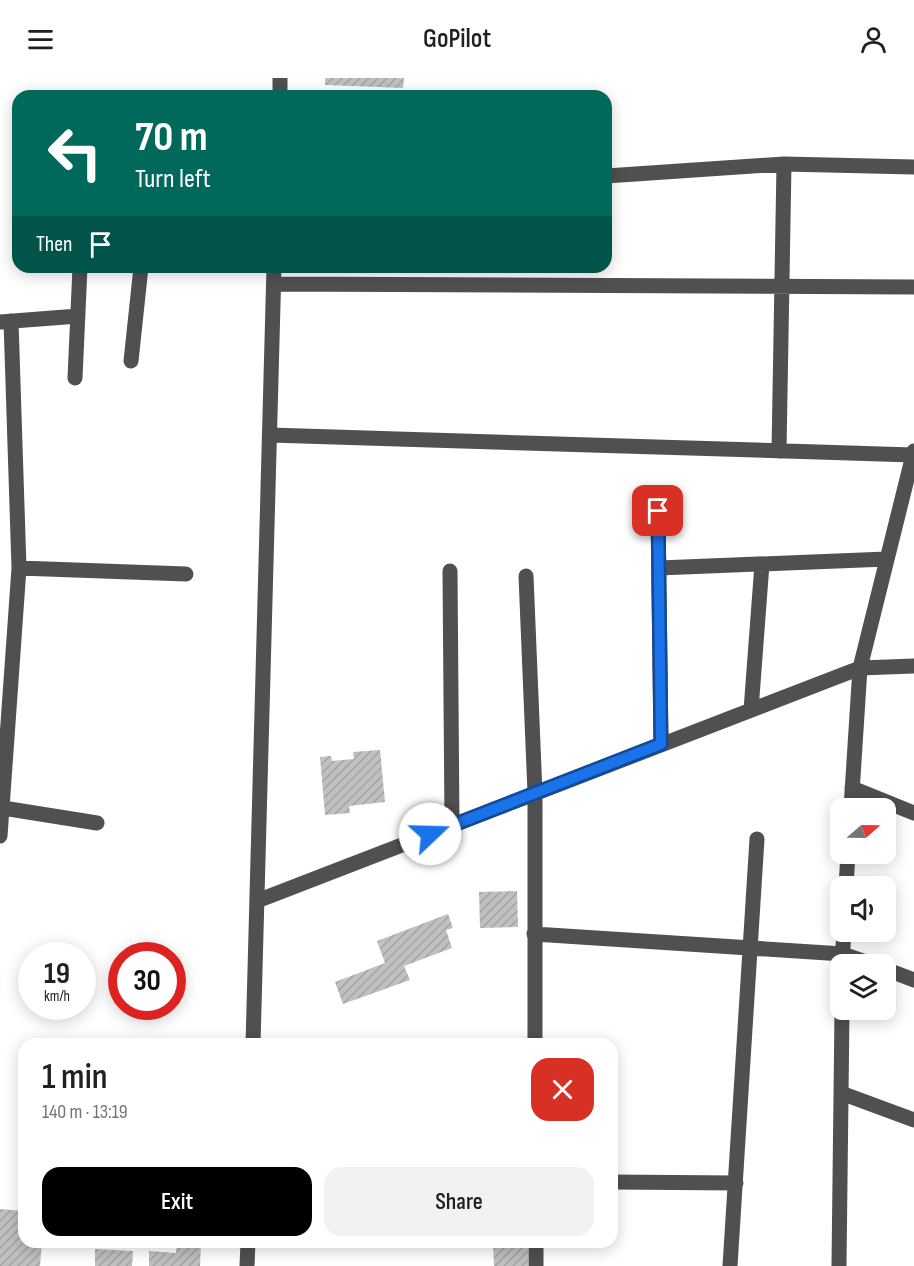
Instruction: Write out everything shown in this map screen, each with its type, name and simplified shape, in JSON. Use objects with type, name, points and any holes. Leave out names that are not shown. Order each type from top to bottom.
[{"type":"street","points":[[779,451],[784,164]]},
{"type":"street","points":[[612,176],[784,164],[914,167]]},
{"type":"street","points":[[75,378],[80,273]]},
{"type":"street","points":[[131,361],[140,273]]},
{"type":"street","points":[[253,1038],[274,273]]},
{"type":"street","points":[[274,284],[914,287]]},
{"type":"street","points":[[0,836],[19,568],[5,321],[78,316]]},
{"type":"street","points":[[270,435],[913,453],[860,668],[852,798]]},
{"type":"street","points":[[658,511],[661,744]]},
{"type":"street","points":[[659,568],[887,559]]},
{"type":"street","points":[[751,710],[762,564]]},
{"type":"street","points":[[19,568],[186,574]]},
{"type":"street","points":[[450,572],[452,825]]},
{"type":"street","points":[[526,576],[535,794],[535,1038]]},
{"type":"street","points":[[257,901],[860,668],[914,666]]},
{"type":"street","points":[[852,788],[914,813]]},
{"type":"street","points":[[3,808],[97,823]]},
{"type":"street","points":[[730,1266],[757,839]]},
{"type":"street","points":[[534,934],[750,948],[830,958]]},
{"type":"street","points":[[896,973],[914,980]]},
{"type":"street","points":[[839,1266],[842,1020]]},
{"type":"street","points":[[841,1093],[914,1120]]},
{"type":"street","points":[[618,1182],[736,1183]]},
{"type":"street","points":[[247,1266],[248,1248]]},
{"type":"street","points":[[536,1248],[536,1266]]},
{"type":"building","points":[[325,78],[404,78],[403,88],[325,85]]},
{"type":"building","points":[[380,750],[385,802],[349,806],[350,813],[325,815],[320,757],[331,756],[332,761],[354,759],[353,752]]},
{"type":"building","points":[[517,891],[518,927],[480,928],[479,892]]},
{"type":"building","points":[[448,914],[453,928],[446,930],[452,948],[404,966],[410,980],[343,1004],[335,982],[385,963],[377,941]]},
{"type":"building","points":[[0,1209],[18,1210],[18,1248],[42,1248],[40,1266],[0,1266]]},
{"type":"building","points":[[176,1248],[201,1248],[200,1266],[149,1266],[149,1251],[176,1253]]},
{"type":"building","points":[[493,1248],[528,1248],[528,1266],[494,1266]]},
{"type":"building","points":[[95,1249],[133,1251],[132,1266],[95,1266]]},
{"type":"route","points":[[430,834],[661,744],[658,511]]}]
